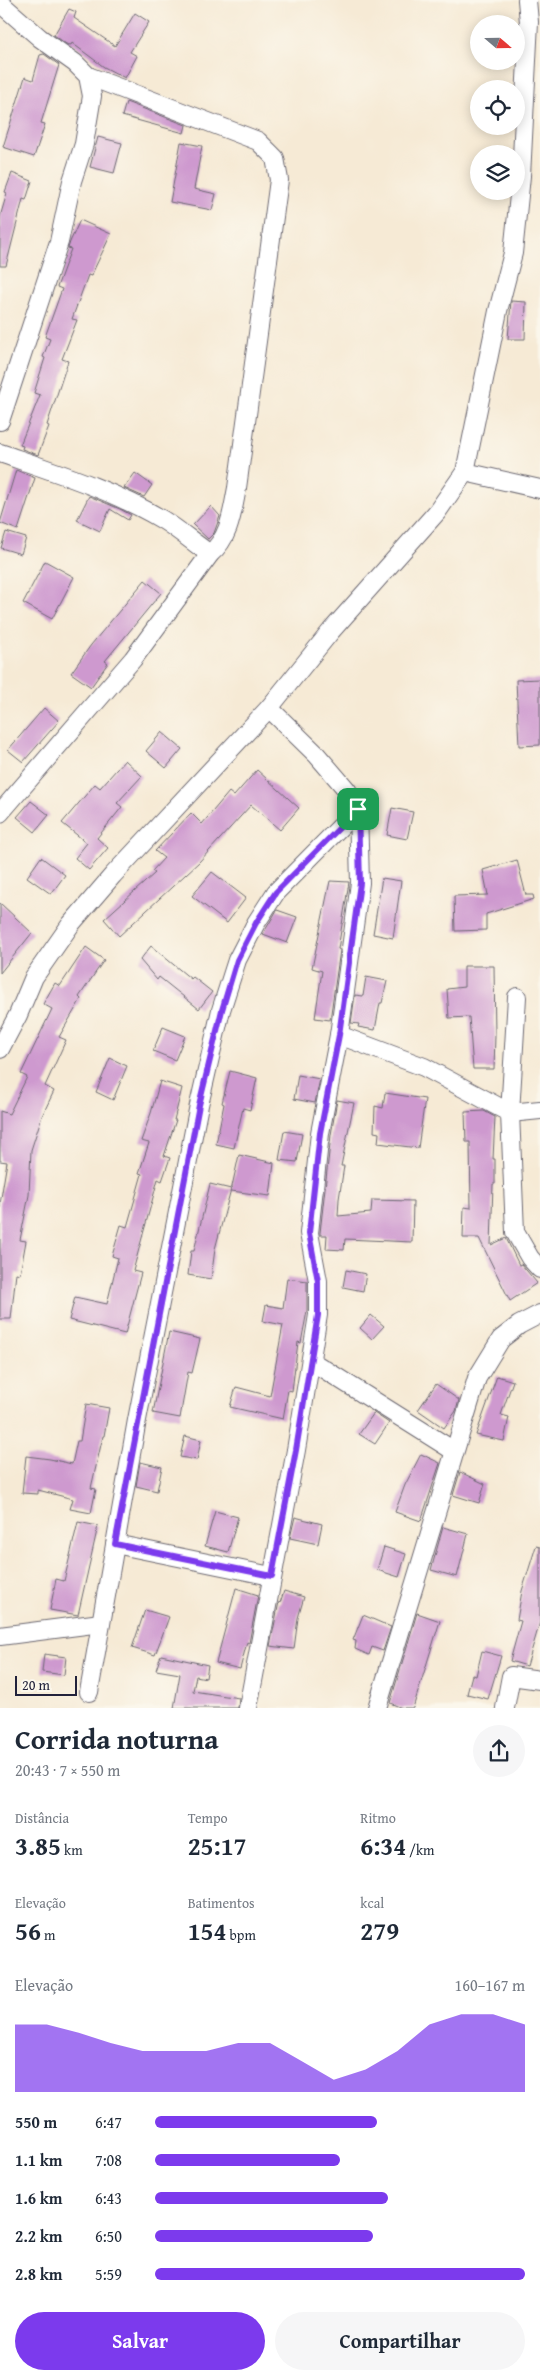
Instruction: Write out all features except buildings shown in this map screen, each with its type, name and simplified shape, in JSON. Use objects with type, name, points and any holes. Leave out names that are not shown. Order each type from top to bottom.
[{"type":"street","points":[[0,1048],[18,1015],[34,977],[71,924],[112,875],[269,708],[332,631],[437,512],[465,472],[498,311],[513,253],[521,166],[529,22],[527,0]]},
{"type":"street","points":[[0,2],[40,38],[75,63],[88,76],[258,141],[275,158],[278,169],[276,203],[231,522],[221,545],[210,554],[134,659],[0,813]]},
{"type":"street","points":[[0,420],[60,242],[72,181],[84,144],[92,96],[88,76]]},
{"type":"street","points":[[0,453],[86,483],[138,507],[163,520],[210,554]]},
{"type":"street","points":[[465,472],[540,489]]},
{"type":"street","points":[[248,1708],[296,1450],[318,1315],[318,1281],[309,1233],[320,1133],[339,1035],[360,883],[358,809],[347,790],[316,754],[269,708]]},
{"type":"street","points":[[89,1692],[115,1544],[199,1105],[222,1010],[237,960],[256,923],[276,892],[358,809]]},
{"type":"street","points":[[517,996],[510,1113],[515,1232],[530,1258],[540,1270]]},
{"type":"street","points":[[339,1035],[424,1067],[510,1113],[540,1110]]},
{"type":"street","points":[[377,1708],[477,1378],[501,1339],[519,1325],[540,1314]]},
{"type":"street","points":[[311,1361],[454,1451]]},
{"type":"street","points":[[115,1544],[272,1576]]},
{"type":"street","points":[[0,1636],[101,1623]]},
{"type":"street","points":[[505,1708],[511,1676],[540,1680]]},
{"type":"route","points":[[358,809],[360,883],[339,1035],[320,1133],[309,1233],[318,1281],[318,1315],[296,1450],[272,1576],[115,1544],[137,1420],[199,1105],[222,1010],[237,960],[256,923],[276,892],[358,809]]}]
